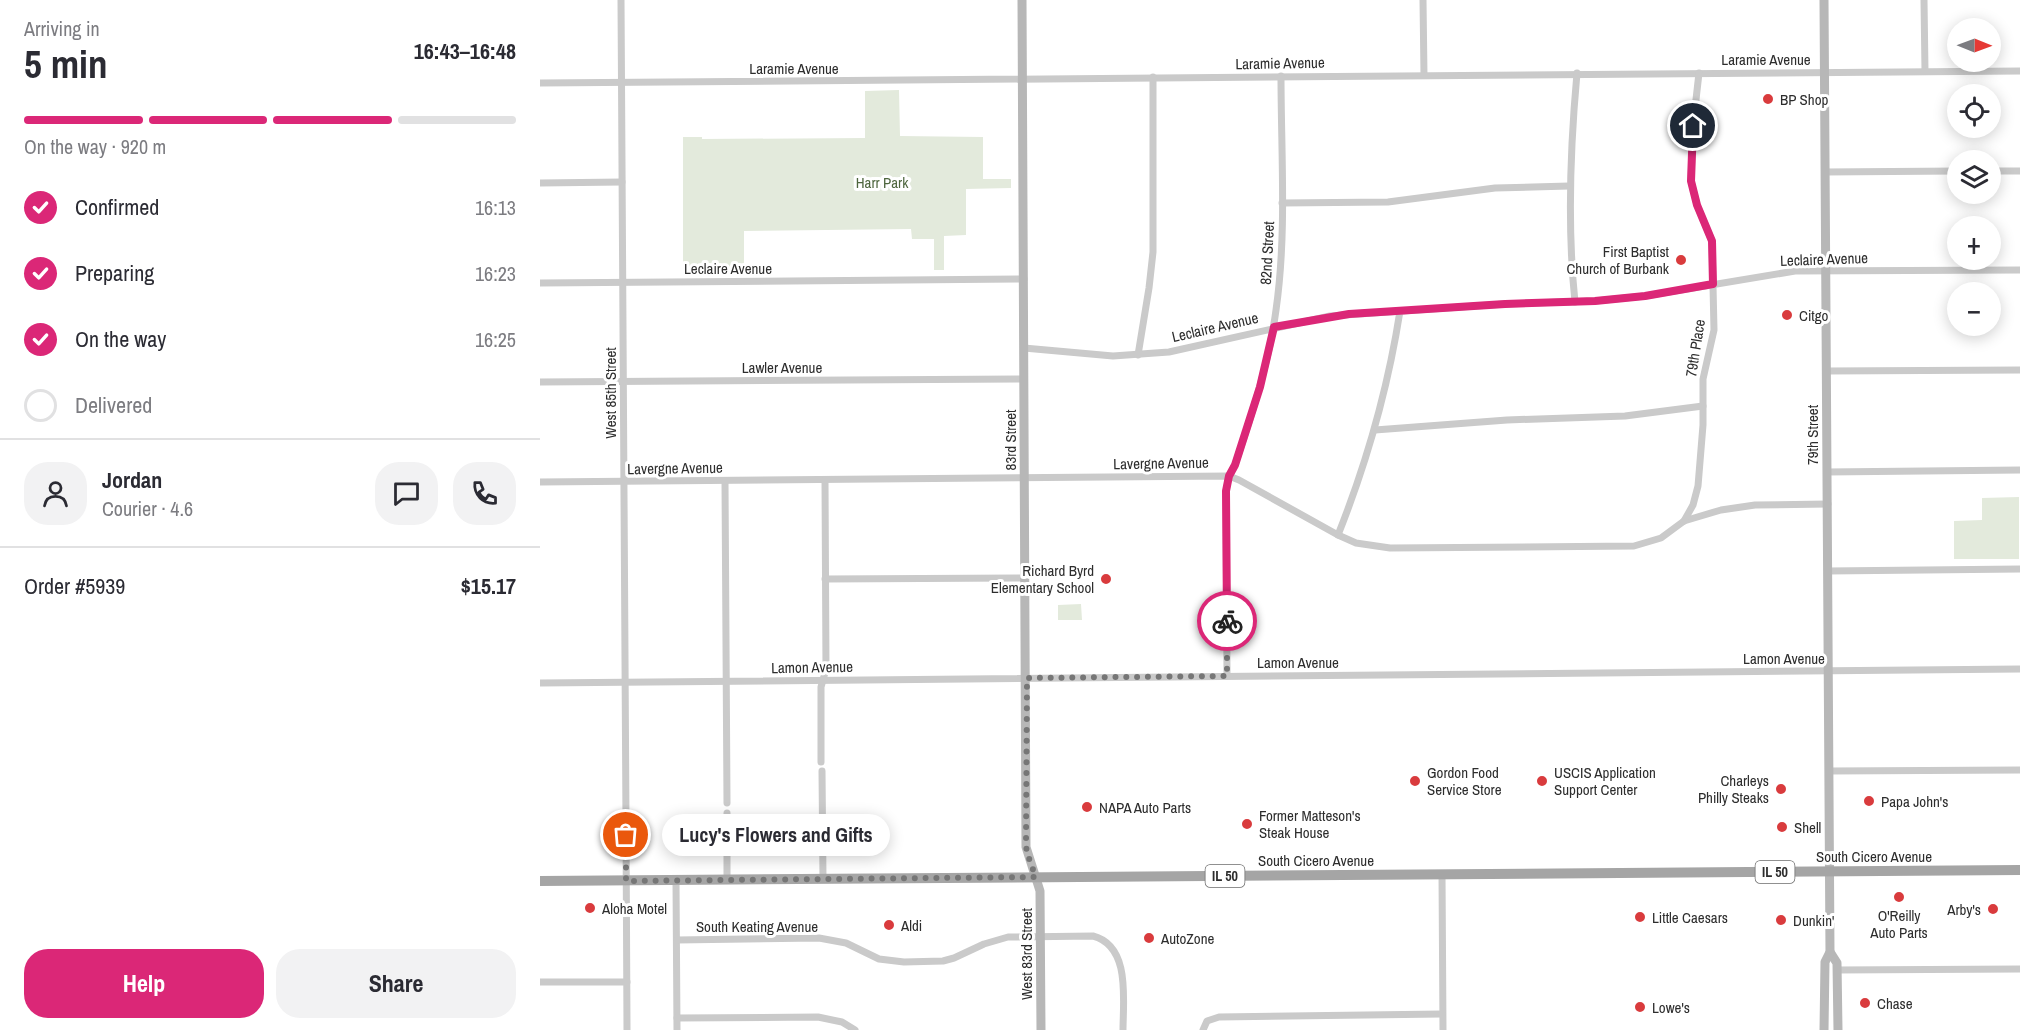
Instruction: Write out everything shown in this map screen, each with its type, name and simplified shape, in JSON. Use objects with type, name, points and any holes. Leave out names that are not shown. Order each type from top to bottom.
[{"type":"main road","name":"83rd Street","points":[[1022,0],[1026,847],[1036,877]]},
{"type":"main road","name":"79th Street","points":[[1824,0],[1830,952]]},
{"type":"main road","name":"South Cicero Avenue","points":[[540,881],[2020,870]]},
{"type":"main road","name":"West 83rd Street","points":[[1036,877],[1040,898],[1041,1030]]},
{"type":"main road","points":[[1830,952],[1837,963],[1838,1030]]},
{"type":"main road","points":[[1824,1030],[1825,962],[1830,952]]},
{"type":"street","name":"West 85th Street","points":[[621,0],[627,1030]]},
{"type":"street","points":[[1423,0],[1424,75]]},
{"type":"street","points":[[1924,0],[1925,71]]},
{"type":"street","name":"Laramie Avenue","points":[[540,83],[2020,71]]},
{"type":"street","name":"79th Place","points":[[1684,522],[1693,505],[1698,486],[1704,372],[1714,330],[1712,241],[1697,205],[1691,181],[1693,126],[1699,73]]},
{"type":"street","points":[[1575,302],[1569,186],[1577,74]]},
{"type":"street","name":"82nd Street","points":[[1227,676],[1226,491],[1229,476],[1251,418],[1274,327],[1280,284],[1281,76]]},
{"type":"street","points":[[1138,355],[1153,252],[1153,77]]},
{"type":"street","points":[[1825,172],[1947,171]]},
{"type":"street","points":[[2001,171],[2020,171]]},
{"type":"street","points":[[540,183],[622,182]]},
{"type":"street","points":[[1282,203],[1388,202],[1495,188],[1569,186]]},
{"type":"street","name":"Leclaire Avenue","points":[[1024,348],[1113,356],[1169,352],[1330,316],[1645,296],[1795,270],[2020,270]]},
{"type":"street","name":"Leclaire Avenue","points":[[540,283],[1024,279]]},
{"type":"street","points":[[1338,535],[1375,430],[1392,358],[1400,310]]},
{"type":"street","points":[[1827,371],[2020,370]]},
{"type":"street","name":"Lawler Avenue","points":[[540,382],[1024,378]]},
{"type":"street","points":[[1375,430],[1499,420],[1625,416],[1703,406]]},
{"type":"street","points":[[1827,472],[2020,470]]},
{"type":"street","name":"Lavergne Avenue","points":[[540,482],[1229,476],[1338,535],[1356,543],[1390,548],[1634,546],[1661,538],[1684,522],[1721,510],[1738,507],[1828,504]]},
{"type":"street","points":[[822,762],[821,687],[826,669],[825,480]]},
{"type":"street","points":[[725,481],[727,803]]},
{"type":"street","points":[[1828,571],[2020,569]]},
{"type":"street","points":[[825,579],[1025,578]]},
{"type":"street","name":"Lamon Avenue","points":[[540,683],[2020,669]]},
{"type":"street","points":[[1830,771],[2020,770]]},
{"type":"street","points":[[822,771],[823,879]]},
{"type":"street","points":[[727,813],[727,880]]},
{"type":"street","points":[[1442,874],[1443,1030]]},
{"type":"street","points":[[676,881],[678,1030]]},
{"type":"street","name":"South Keating Avenue","points":[[677,940],[819,938],[846,943],[879,959],[904,962],[943,961],[995,939],[1093,936],[1100,938],[1120,963],[1123,1030]]},
{"type":"street","points":[[1837,970],[2020,969]]},
{"type":"street","points":[[540,982],[627,982]]},
{"type":"street","points":[[1203,1030],[1208,1021],[1227,1017],[1442,1014]]},
{"type":"street","points":[[677,1018],[818,1017],[842,1022],[855,1030]]},
{"type":"green space","name":"Harr Park","points":[[899,90],[900,136],[983,137],[983,179],[1011,179],[1011,188],[966,189],[966,235],[944,236],[944,270],[934,270],[934,239],[912,239],[911,229],[744,231],[744,272],[683,273],[683,137],[702,137],[702,139],[865,138],[865,91]]},
{"type":"green space","points":[[2019,497],[2019,559],[1954,559],[1954,521],[1982,520],[1982,498]]},
{"type":"green space","points":[[1081,604],[1082,620],[1058,620],[1058,605]]},
{"type":"way so far","points":[[626,835],[626,881],[1036,877],[1026,847],[1027,678],[1227,676],[1227,621]]},
{"type":"place","name":"BP Shop","points":[[1768,99]]},
{"type":"place","name":"First Baptist Church of Burbank","points":[[1681,260]]},
{"type":"place","name":"Citgo","points":[[1787,315]]},
{"type":"place","name":"Richard Byrd Elementary School","points":[[1106,579]]},
{"type":"place","name":"Gordon Food Service Store","points":[[1415,781]]},
{"type":"place","name":"USCIS Application Support Center","points":[[1542,781]]},
{"type":"place","name":"Charleys Philly Steaks","points":[[1781,789]]},
{"type":"place","name":"Papa John's","points":[[1869,801]]},
{"type":"place","name":"NAPA Auto Parts","points":[[1087,807]]},
{"type":"place","name":"Former Matteson's Steak House","points":[[1247,824]]},
{"type":"place","name":"Shell","points":[[1782,827]]},
{"type":"place","name":"Lucy's Flowers and Gifts","points":[[626,835]]},
{"type":"place","name":"O'Reilly Auto Parts","points":[[1899,897]]},
{"type":"place","name":"Aloha Motel","points":[[590,908]]},
{"type":"place","name":"Arby's","points":[[1993,909]]},
{"type":"place","name":"Little Caesars","points":[[1640,917]]},
{"type":"place","name":"Dunkin'","points":[[1781,920]]},
{"type":"place","name":"Aldi","points":[[889,925]]},
{"type":"place","name":"AutoZone","points":[[1149,938]]},
{"type":"place","name":"Chase","points":[[1865,1003]]},
{"type":"place","name":"Lowe's","points":[[1640,1007]]},
{"type":"route","points":[[1227,621],[1226,491],[1229,476],[1251,418],[1274,327],[1349,314],[1595,301],[1645,296],[1713,284],[1712,241],[1697,205],[1691,181],[1693,126]]}]
